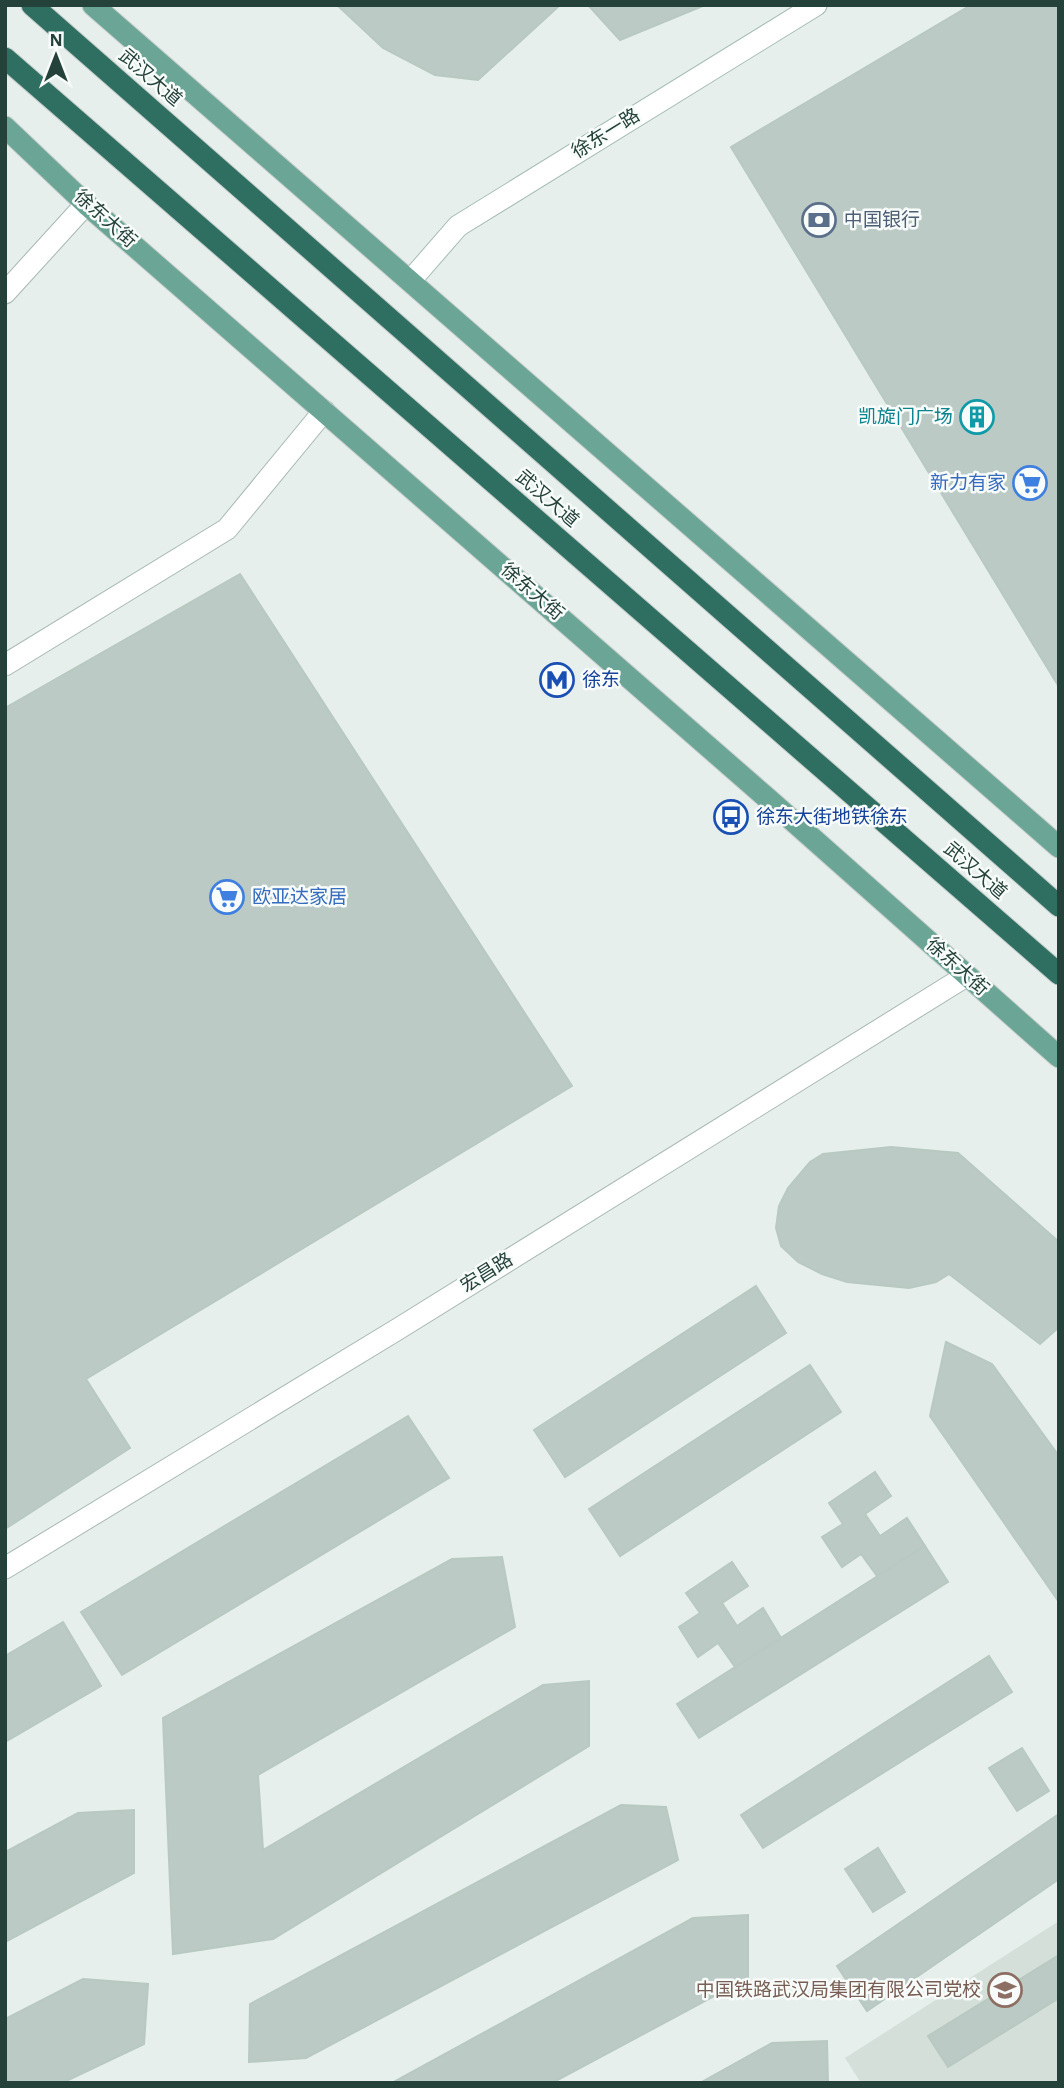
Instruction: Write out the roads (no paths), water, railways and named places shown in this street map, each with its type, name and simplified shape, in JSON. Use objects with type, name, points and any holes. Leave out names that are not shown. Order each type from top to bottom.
[{"type":"highway","name":"武汉大道","points":[[32,5],[1059,906]]},
{"type":"highway","name":"武汉大道","points":[[5,58],[1059,974]]},
{"type":"main road","points":[[93,5],[1059,847]]},
{"type":"main road","name":"徐东大街","points":[[5,127],[86,204],[757,788],[1059,1057]]},
{"type":"street","name":"徐东一路","points":[[411,280],[457,226],[816,5]]},
{"type":"street","points":[[5,293],[86,204]]},
{"type":"street","points":[[5,665],[227,529],[324,411]]},
{"type":"street","name":"宏昌路","points":[[5,1568],[398,1329],[966,976]]},
{"type":"place","name":"中国银行","points":[[819,220]]},
{"type":"place","name":"凯旋门广场","points":[[977,417]]},
{"type":"place","name":"新力有家","points":[[1030,483]]},
{"type":"place","name":"徐东","points":[[557,680]]},
{"type":"place","name":"徐东大街地铁徐东","points":[[731,817]]},
{"type":"place","name":"欧亚达家居","points":[[227,897]]},
{"type":"place","name":"中国铁路武汉局集团有限公司党校","points":[[1005,1990]]}]
